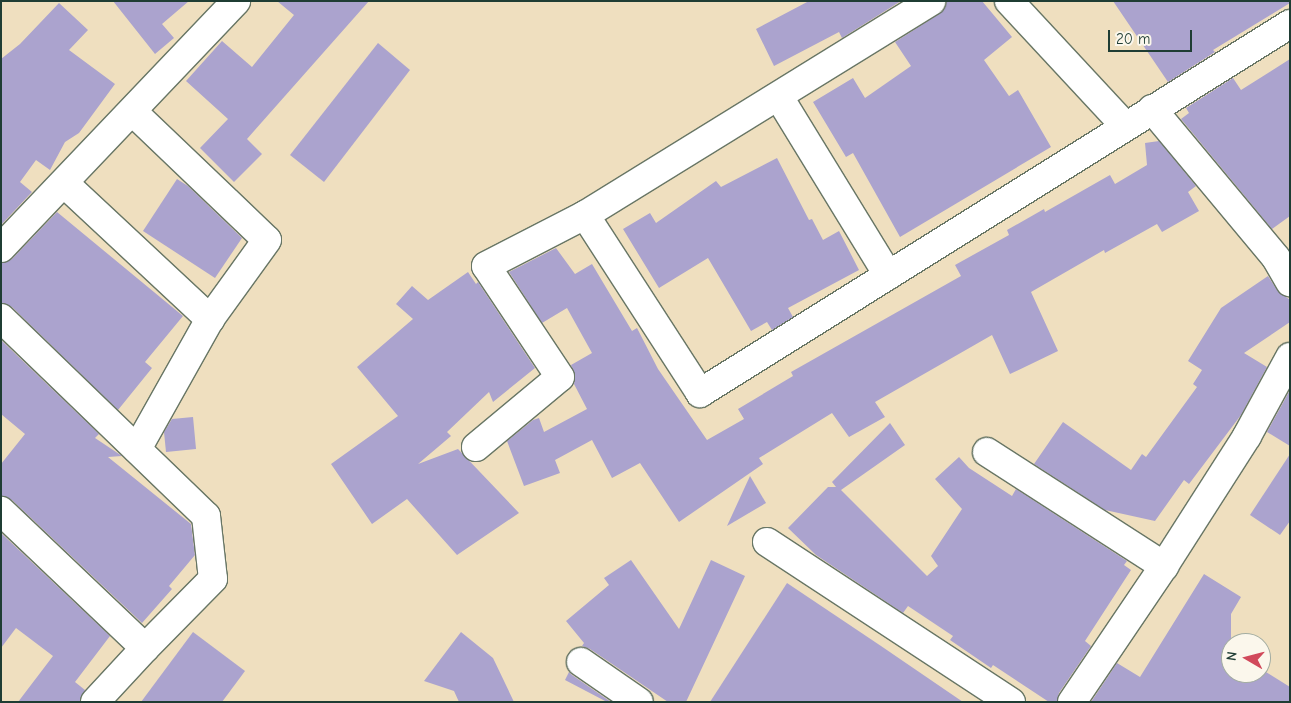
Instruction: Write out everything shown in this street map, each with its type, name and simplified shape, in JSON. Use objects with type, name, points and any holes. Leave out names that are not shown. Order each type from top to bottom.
[{"type":"street","points":[[1,248],[133,112],[236,1]]},
{"type":"street","points":[[476,447],[560,377],[486,266],[585,215],[779,97],[931,1]]},
{"type":"street","points":[[1009,1],[1126,126]]},
{"type":"street","points":[[585,215],[700,393],[1290,24]]},
{"type":"street","points":[[779,97],[888,274]]},
{"type":"street","points":[[1152,109],[1276,258],[1290,282]]},
{"type":"street","points":[[133,112],[267,240],[210,319],[137,449]]},
{"type":"street","points":[[64,183],[210,319]]},
{"type":"street","points":[[1,318],[206,516],[212,580],[95,702]]},
{"type":"street","points":[[1072,702],[1164,566],[1247,436],[1290,357]]},
{"type":"street","points":[[987,452],[1164,566]]},
{"type":"street","points":[[1,511],[145,648]]},
{"type":"street","points":[[767,542],[1011,702]]},
{"type":"street","points":[[581,662],[639,702]]},
{"type":"building","points":[[113,1],[189,1],[162,24],[174,38],[155,54]]},
{"type":"building","points":[[277,1],[369,1],[247,139],[262,154],[234,182],[200,148],[228,119],[186,81],[222,41],[252,67],[294,15]]},
{"type":"building","points":[[809,1],[901,1],[842,38],[839,32],[774,66],[756,29]]},
{"type":"building","points":[[947,1],[982,1],[1012,37],[984,60],[1009,96],[1018,90],[1051,147],[900,237],[853,153],[846,157],[813,102],[853,78],[865,98],[911,66],[895,42],[939,14],[944,9]]},
{"type":"building","points":[[1113,1],[1290,1],[1290,3],[1213,50],[1215,52],[1168,82]]},
{"type":"building","points":[[59,3],[88,30],[69,50],[115,84],[79,133],[65,142],[50,170],[36,160],[20,182],[32,192],[1,225],[1,59],[20,44]]},
{"type":"building","points":[[378,43],[410,70],[324,182],[290,155]]},
{"type":"building","points":[[1290,59],[1290,216],[1272,229],[1181,119],[1189,113],[1186,108],[1233,78],[1241,90]]},
{"type":"building","points":[[1159,141],[1196,186],[1188,192],[1199,211],[1162,232],[1157,224],[1105,253],[1104,250],[1031,292],[1058,351],[1010,374],[992,335],[875,402],[885,417],[849,437],[832,413],[759,458],[763,464],[679,522],[640,463],[612,478],[592,440],[555,460],[560,473],[524,486],[507,441],[533,420],[539,418],[544,432],[587,409],[574,384],[575,375],[571,365],[592,353],[567,308],[542,323],[509,272],[556,248],[575,274],[592,264],[632,331],[637,328],[658,369],[707,440],[744,419],[738,409],[793,376],[791,372],[961,276],[955,265],[1009,235],[1007,230],[1044,209],[1045,212],[1110,175],[1115,184],[1147,165],[1145,143]]},
{"type":"building","points":[[777,158],[809,220],[812,219],[823,240],[839,231],[859,270],[788,308],[793,317],[772,330],[767,322],[751,331],[708,258],[659,288],[623,229],[650,213],[656,223],[716,181],[721,187]]},
{"type":"building","points":[[177,179],[188,186],[242,238],[215,278],[143,231]]},
{"type":"building","points":[[57,212],[183,316],[145,362],[152,368],[118,410],[12,307],[1,303],[1,263],[12,259]]},
{"type":"building","points":[[468,272],[476,284],[478,282],[535,368],[493,402],[489,392],[447,432],[451,436],[418,464],[458,449],[519,513],[457,555],[407,499],[372,524],[331,464],[398,416],[357,367],[413,319],[396,304],[412,286],[428,300]]},
{"type":"building","points":[[1268,276],[1277,290],[1290,300],[1290,322],[1244,353],[1267,367],[1241,415],[1189,484],[1184,480],[1155,521],[1105,510],[1034,464],[1063,422],[1131,470],[1142,454],[1146,457],[1197,387],[1193,384],[1202,370],[1188,361],[1221,308]]},
{"type":"building","points":[[1,340],[99,434],[95,438],[122,456],[108,457],[191,524],[195,555],[169,586],[172,589],[142,623],[12,500],[1,496],[1,464],[25,434],[1,414]]},
{"type":"building","points":[[1290,390],[1290,446],[1267,432]]},
{"type":"building","points":[[193,417],[196,449],[166,452],[164,432],[172,419]]},
{"type":"building","points":[[890,423],[905,445],[841,490],[927,576],[938,566],[931,556],[962,509],[935,479],[959,457],[969,468],[1012,496],[1016,489],[1127,561],[1124,565],[1131,570],[1085,641],[1091,646],[1059,693],[1057,702],[1049,702],[993,665],[991,668],[950,640],[953,636],[908,606],[903,613],[816,555],[788,528],[828,487],[836,487],[832,482]]},
{"type":"building","points":[[1290,454],[1290,521],[1280,535],[1250,515]]},
{"type":"building","points":[[750,476],[766,503],[727,526]]},
{"type":"building","points":[[1,533],[110,636],[75,682],[85,690],[80,702],[18,702],[53,656],[16,628],[1,648]]},
{"type":"building","points":[[631,560],[679,629],[711,560],[745,576],[686,702],[668,702],[590,649],[582,646],[584,643],[566,621],[609,585],[604,578]]},
{"type":"building","points":[[1204,574],[1241,597],[1231,614],[1231,633],[1221,633],[1221,683],[1271,683],[1271,675],[1290,687],[1290,702],[1091,702],[1117,663],[1140,677]]},
{"type":"building","points":[[787,583],[881,646],[963,702],[710,702]]},
{"type":"building","points":[[193,632],[245,671],[222,702],[141,702]]},
{"type":"building","points":[[461,632],[493,658],[514,702],[459,702],[454,691],[424,681]]},
{"type":"building","points":[[569,672],[611,702],[607,702],[565,680]]}]
